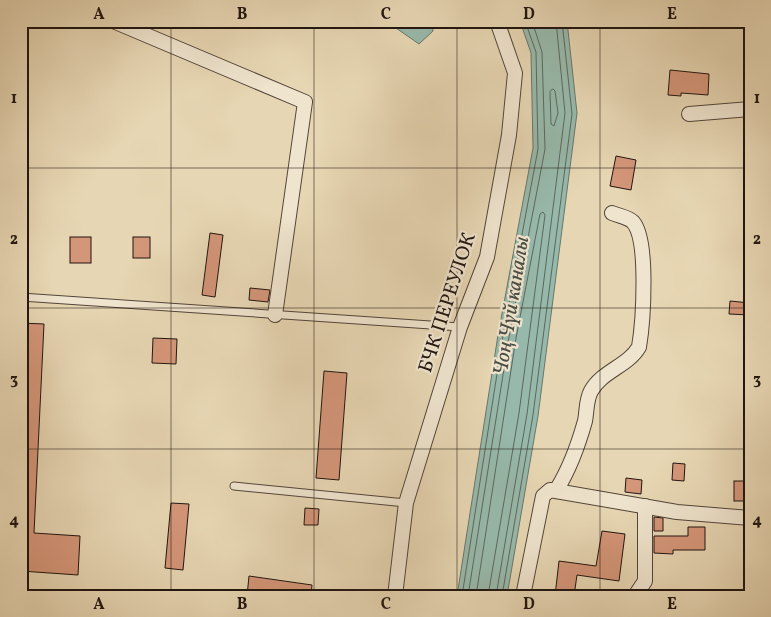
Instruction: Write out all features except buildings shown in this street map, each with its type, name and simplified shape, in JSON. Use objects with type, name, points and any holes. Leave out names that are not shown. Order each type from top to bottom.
[{"type":"street","points":[[113,21],[305,102],[275,315]]},
{"type":"street","name":"БЧК ПЕРЕУЛОК","points":[[395,596],[406,503],[460,328],[487,257],[509,135],[515,72],[497,21]]},
{"type":"street","points":[[689,114],[750,110]]},
{"type":"street","points":[[557,490],[568,471],[576,451],[592,390],[598,382],[634,356],[639,347],[643,271],[638,231],[630,220],[612,213]]},
{"type":"street","points":[[523,596],[543,496],[550,490],[677,512],[750,518]]},
{"type":"street","points":[[635,596],[645,581],[645,506]]},
{"type":"lane","points":[[21,297],[460,328]]},
{"type":"lane","points":[[234,486],[406,503]]},
{"type":"water","points":[[386,21],[432,21],[433,31],[419,44]]},
{"type":"water","name":"Чоң Чүй каналы","points":[[520,21],[567,21],[577,113],[538,416],[507,596],[457,596],[498,335],[533,148],[531,53]]}]
